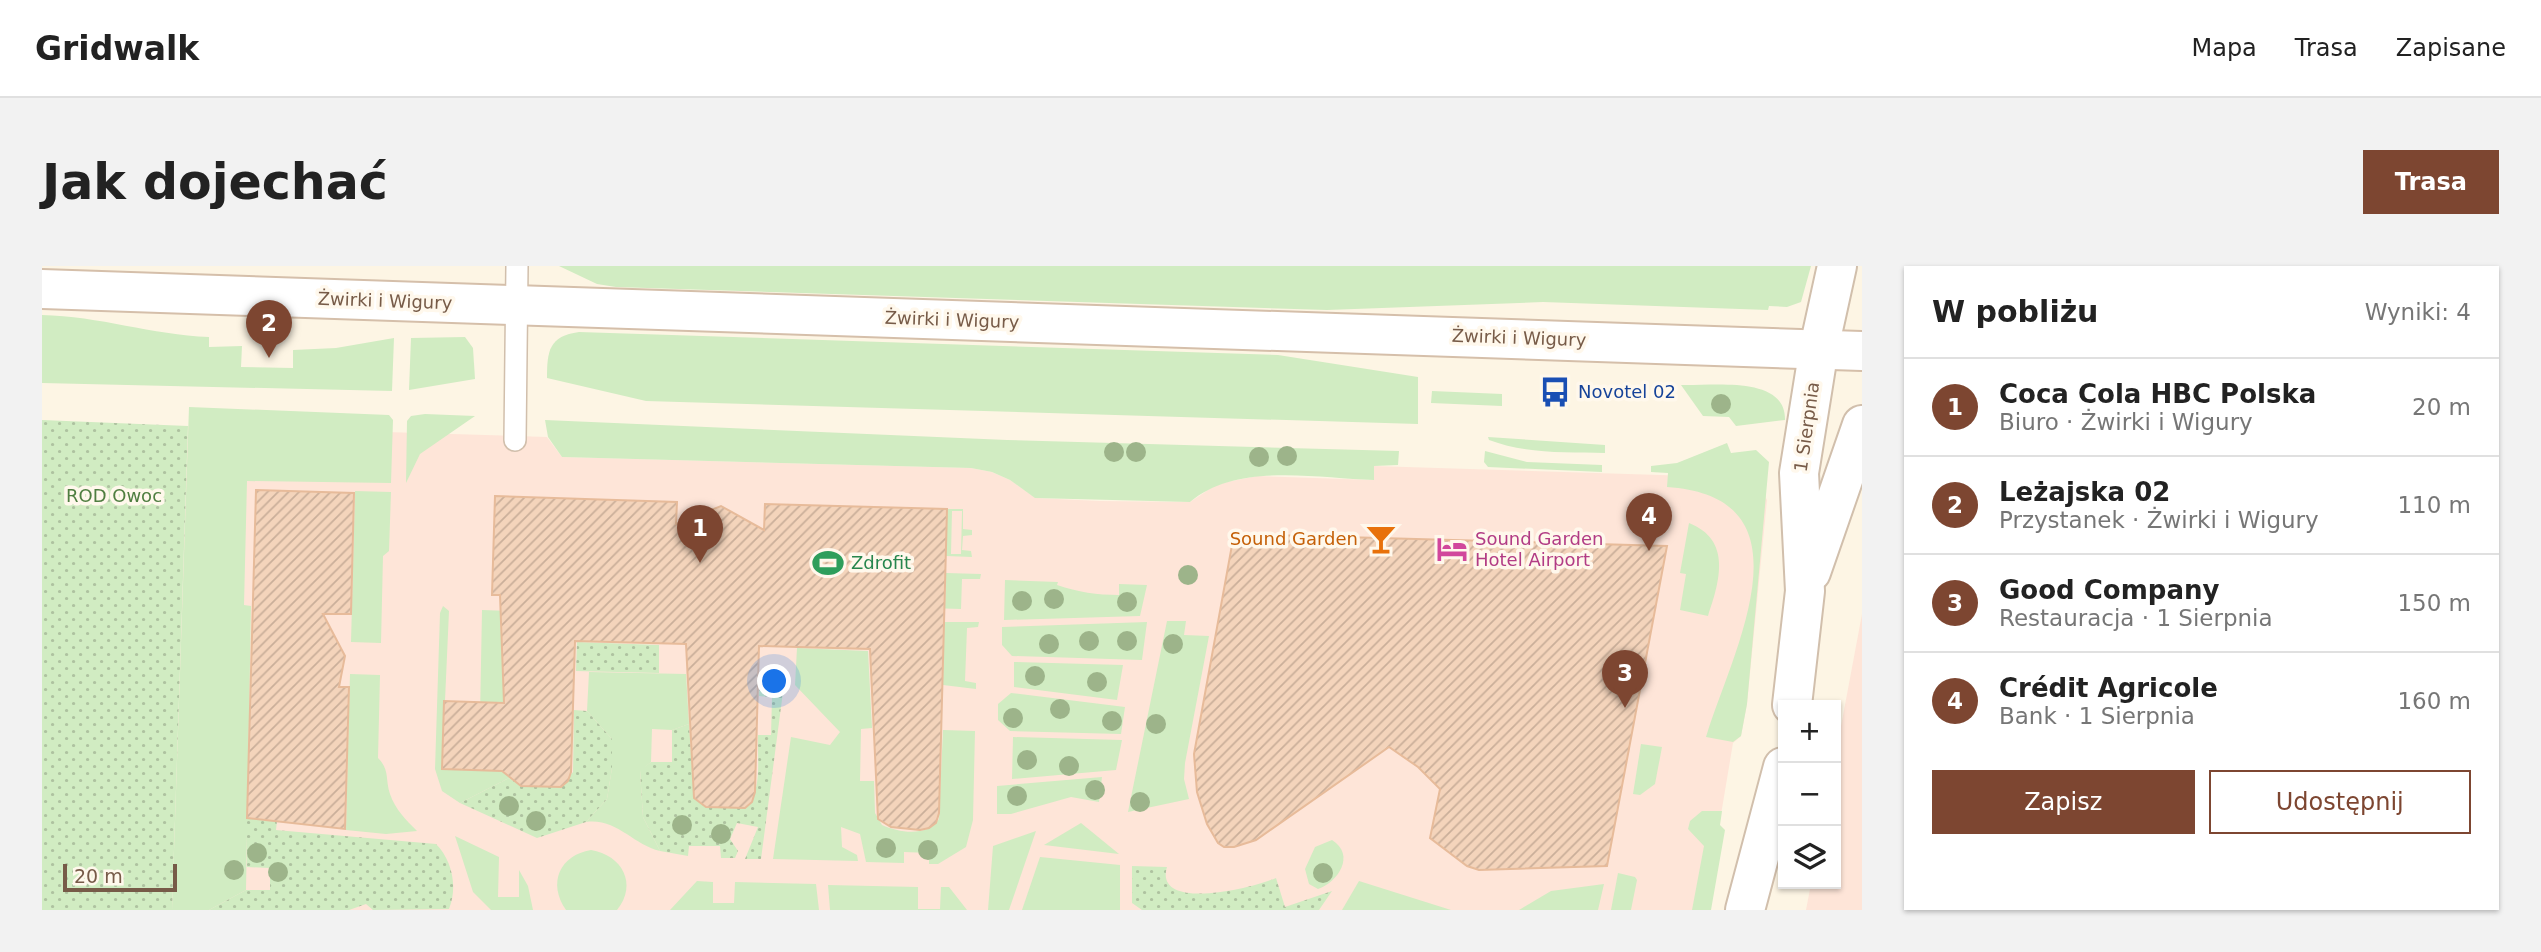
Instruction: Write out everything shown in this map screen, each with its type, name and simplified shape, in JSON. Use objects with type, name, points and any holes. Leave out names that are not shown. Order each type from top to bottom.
[{"type":"main road","name":"1 Sierpnia","points":[[1793,700],[1805,591],[1798,473],[1819,348],[1837,266]]},
{"type":"main road","name":"Żwirki i Wigury","points":[[42,289],[1862,351]]},
{"type":"main road","name":"1 Sierpnia","points":[[1805,591],[1862,425]]},
{"type":"main road","points":[[1745,910],[1778,786]]},
{"type":"lane","points":[[515,440],[517,266]]},
{"type":"shaded area","points":[[188,426],[547,437],[562,457],[971,468],[992,472],[1010,480],[1036,498],[1100,501],[1190,502],[1217,484],[1257,476],[1374,480],[1374,466],[1756,478],[1767,500],[1747,704],[1741,736],[1733,743],[1705,910],[172,910]]},
{"type":"shaded area","points":[[1862,614],[1862,910],[1806,910],[1810,889],[1841,889],[1841,726]]},
{"type":"green space","points":[[559,266],[1811,266],[1801,302],[1787,307],[1769,306],[1768,310],[1543,302],[1327,310],[616,287],[597,284]]},
{"type":"green space","points":[[42,315],[209,337],[209,347],[242,346],[241,367],[293,368],[293,350],[336,348],[394,338],[392,391],[42,383]]},
{"type":"green space","points":[[579,332],[1278,355],[1418,377],[1418,424],[646,401],[547,378],[552,346],[561,337]]},
{"type":"green space","points":[[465,337],[473,348],[475,379],[409,390],[411,338]]},
{"type":"green space","points":[[1681,385],[1728,385],[1761,389],[1774,396],[1782,406],[1785,420],[1736,426],[1729,417],[1703,416]]},
{"type":"green space","points":[[1432,391],[1502,394],[1502,406],[1431,403]]},
{"type":"green space","points":[[189,407],[389,415],[393,420],[391,483],[247,481],[244,605],[251,606],[246,890],[209,910],[172,910]]},
{"type":"green space","points":[[411,416],[475,416],[420,454],[406,483],[407,421]]},
{"type":"green space","name":"ROD Owoc","points":[[42,420],[188,426],[172,910],[42,910]]},
{"type":"green space","points":[[545,420],[1007,440],[1399,451],[1398,465],[1374,466],[1374,480],[1278,475],[1254,477],[1230,481],[1209,489],[1190,502],[1035,498],[1010,480],[992,472],[971,468],[562,457],[548,437]]},
{"type":"green space","points":[[1488,437],[1605,445],[1605,453],[1517,448],[1489,440]]},
{"type":"green space","points":[[1727,443],[1731,453],[1756,450],[1769,462],[1747,704],[1741,736],[1733,742],[1706,737],[1744,624],[1752,585],[1752,549],[1740,519],[1713,497],[1667,487],[1668,473],[1651,472],[1651,466],[1677,463]]},
{"type":"green space","points":[[1485,451],[1527,462],[1602,465],[1602,472],[1488,467],[1484,462]]},
{"type":"green space","points":[[355,491],[391,492],[389,551],[383,556],[381,643],[351,642]]},
{"type":"green space","points":[[947,509],[963,509],[963,529],[972,530],[972,535],[963,536],[962,550],[971,551],[972,557],[946,556]],"holes":[[[952,511],[962,511],[961,554],[951,554]]]},
{"type":"green space","points":[[1689,523],[1703,530],[1717,551],[1719,576],[1708,616],[1680,610],[1686,574],[1680,573]]},
{"type":"green space","points":[[946,573],[981,574],[980,579],[962,579],[961,609],[928,608],[945,607]]},
{"type":"green space","points":[[1005,580],[1058,582],[1057,585],[1072,590],[1111,595],[1119,595],[1119,584],[1147,585],[1140,616],[1004,620]]},
{"type":"green space","points":[[443,606],[449,611],[442,768],[479,770],[482,610],[510,611],[500,618],[509,778],[460,803],[442,791],[435,769],[440,613]]},
{"type":"green space","points":[[1167,621],[1186,621],[1184,635],[1209,636],[1185,763],[1184,779],[1189,799],[1128,812]]},
{"type":"green space","points":[[938,622],[979,622],[978,627],[967,628],[965,681],[976,683],[976,689],[943,685],[944,631]]},
{"type":"green space","points":[[1147,622],[1142,660],[1012,656],[1002,645],[1002,627]]},
{"type":"green space","points":[[577,642],[659,645],[659,673],[576,671]]},
{"type":"green space","points":[[797,648],[868,651],[872,728],[861,729],[860,781],[874,781],[875,813],[882,825],[913,832],[934,825],[939,819],[943,730],[975,731],[973,820],[966,847],[938,864],[929,864],[929,853],[904,852],[904,863],[866,862],[860,834],[841,827],[842,847],[857,855],[858,861],[773,859],[791,737],[830,745],[840,732],[795,685]]},
{"type":"green space","points":[[1014,662],[1123,665],[1117,700],[1014,687]]},
{"type":"green space","points":[[589,672],[686,674],[689,724],[672,730],[652,729],[651,762],[640,771],[643,817],[660,851],[607,824],[586,822],[607,799],[612,768],[612,739],[587,711]]},
{"type":"green space","points":[[350,674],[380,675],[378,758],[386,771],[395,805],[417,831],[386,834],[346,830]]},
{"type":"green space","points":[[760,677],[785,677],[761,859],[745,859],[758,827],[737,823],[730,839],[738,851],[735,858],[721,858],[720,846],[689,846],[688,856],[660,851],[643,817],[640,770],[651,762],[672,762],[672,730],[689,724],[694,798],[706,807],[745,808],[751,801],[757,784],[758,735],[771,735],[772,697],[759,696]]},
{"type":"green space","points":[[1011,693],[1125,707],[1121,734],[1010,731],[998,720],[998,704]]},
{"type":"green space","points":[[574,710],[587,711],[612,739],[612,768],[607,799],[586,822],[537,838],[460,803],[509,778],[521,786],[561,787],[573,772]]},
{"type":"green space","points":[[1013,737],[1122,740],[1116,770],[1012,779]]},
{"type":"green space","points":[[1641,744],[1662,747],[1655,784],[1640,795],[1633,794]]},
{"type":"green space","points":[[1102,777],[1099,802],[1071,797],[1011,814],[997,814],[997,786]]},
{"type":"green space","points":[[1702,811],[1722,811],[1720,825],[1725,830],[1711,910],[1692,910],[1704,846],[1688,829],[1690,821]]},
{"type":"green space","points":[[247,818],[277,821],[276,830],[436,844],[442,850],[452,874],[453,892],[449,909],[373,910],[366,904],[349,910],[209,910],[246,890],[270,890],[270,868],[247,867]]},
{"type":"green space","points":[[1081,823],[1119,854],[1044,845]]},
{"type":"green space","points":[[1036,831],[1009,910],[988,910],[993,846]]},
{"type":"green space","points":[[455,836],[499,857],[498,897],[519,897],[519,870],[528,886],[533,910],[491,910],[473,892]]},
{"type":"green space","points":[[1332,840],[1343,853],[1341,868],[1332,880],[1318,889],[1309,884],[1305,869],[1315,847]]},
{"type":"green space","points":[[591,850],[611,858],[624,872],[626,890],[617,910],[566,910],[560,900],[557,880],[564,864],[580,853]]},
{"type":"green space","points":[[1040,857],[1120,865],[1120,910],[1022,910]]},
{"type":"green space","points":[[1132,866],[1167,867],[1167,880],[1174,889],[1188,893],[1224,892],[1276,878],[1285,907],[1332,891],[1319,910],[1142,910],[1132,903]]},
{"type":"green space","points":[[1618,873],[1635,877],[1637,880],[1631,910],[1611,910]]},
{"type":"green space","points":[[697,881],[713,882],[713,903],[734,903],[735,882],[816,884],[819,910],[670,910]]},
{"type":"green space","points":[[1359,881],[1451,910],[1342,910]]},
{"type":"green space","points":[[1604,884],[1598,910],[1519,910],[1551,891]]},
{"type":"green space","points":[[828,885],[918,887],[918,909],[940,909],[941,887],[949,887],[967,910],[830,910]]},
{"type":"building","points":[[256,490],[354,493],[351,614],[323,614],[345,656],[339,687],[349,687],[345,829],[247,818]]},
{"type":"building","points":[[495,496],[677,502],[676,524],[721,506],[764,530],[765,504],[947,509],[939,813],[936,823],[920,830],[891,827],[878,819],[870,649],[759,646],[755,792],[752,802],[745,808],[706,807],[694,798],[686,644],[575,641],[571,772],[568,781],[561,787],[521,786],[502,771],[442,769],[444,701],[504,703],[500,595],[492,595]]},
{"type":"building","points":[[1234,534],[1667,546],[1607,866],[1479,870],[1467,866],[1430,838],[1440,789],[1418,767],[1389,747],[1256,840],[1234,847],[1224,847],[1218,843],[1207,824],[1197,792],[1194,754]]},
{"type":"place","name":"Leżajska 02","points":[[269,358]]},
{"type":"place","name":"Novotel 02","points":[[1555,392]]},
{"type":"place","name":"Sound Garden","points":[[1381,539]]},
{"type":"place","name":"Sound Garden Hotel Airport","points":[[1452,549]]},
{"type":"place","name":"Crédit Agricole","points":[[1649,551]]},
{"type":"place","name":"Coca Cola HBC Polska","points":[[700,563]]},
{"type":"place","name":"Zdrofit","points":[[828,563]]},
{"type":"place","name":"Good Company","points":[[1625,708]]}]
